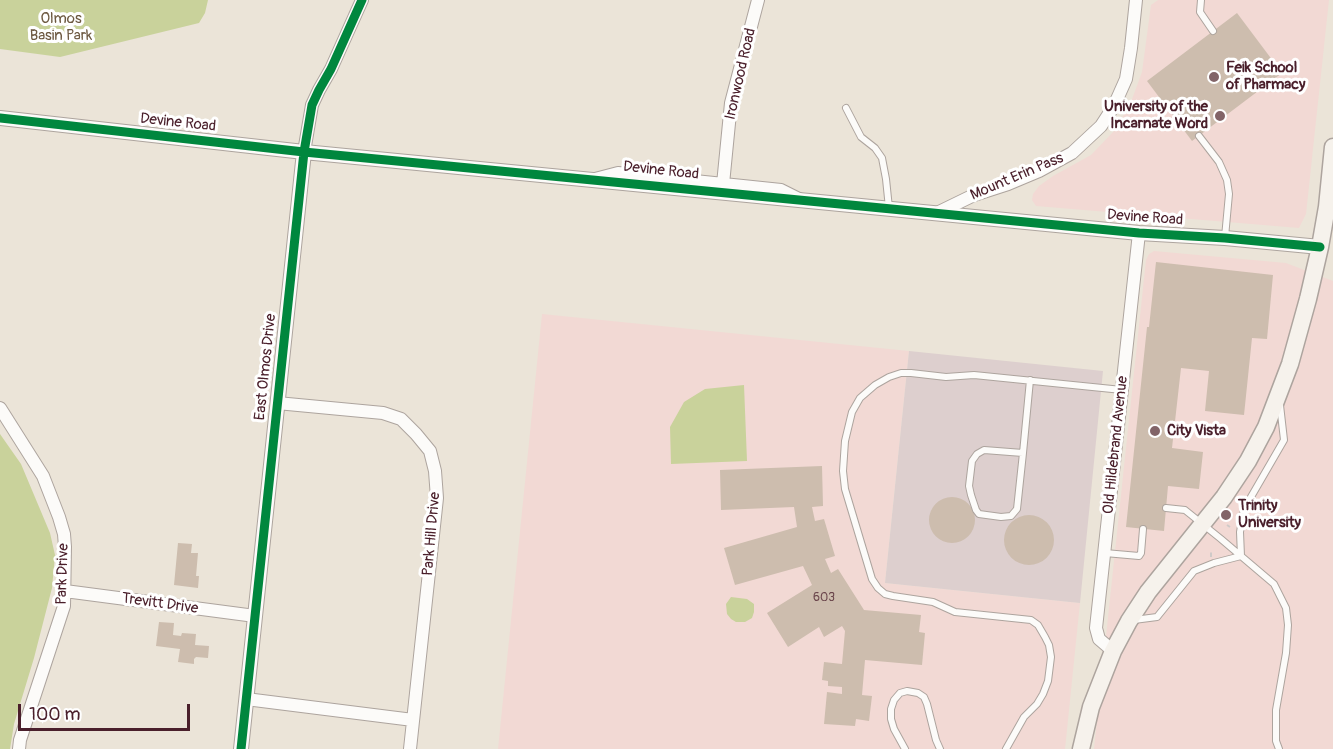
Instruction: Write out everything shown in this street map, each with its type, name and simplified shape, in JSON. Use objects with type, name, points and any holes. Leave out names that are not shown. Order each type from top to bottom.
[{"type":"main road","points":[[1081,749],[1091,708],[1113,651],[1129,621],[1148,592],[1224,497],[1248,461],[1266,427],[1290,364],[1308,299],[1329,248],[1327,207],[1333,147]]},
{"type":"street","name":"East Olmos Drive","points":[[241,749],[304,152],[312,105],[362,0]]},
{"type":"street","name":"Ironwood Road","points":[[723,184],[731,103],[758,0]]},
{"type":"street","name":"Mount Erin Pass","points":[[937,213],[974,195],[1008,184],[1072,153],[1101,126],[1114,106],[1126,79],[1136,0]]},
{"type":"street","name":"Devine Road","points":[[0,118],[304,152],[1139,233],[1329,248]]},
{"type":"street","name":"Devine Road","points":[[592,180],[618,173],[781,190],[800,200]]},
{"type":"street","name":"Old Hildebrand Avenue","points":[[1113,651],[1100,639],[1096,628],[1139,233]]},
{"type":"street","name":"Park Hill Drive","points":[[278,403],[383,413],[401,419],[430,451],[435,471],[437,498],[410,749]]},
{"type":"street","name":"Park Drive","points":[[0,408],[43,476],[64,534],[64,606],[19,749]]},
{"type":"street","name":"Trevitt Drive","points":[[65,591],[255,616]]},
{"type":"street","points":[[246,699],[412,720]]},
{"type":"lane","points":[[1201,0],[1200,12],[1213,31]]},
{"type":"lane","points":[[846,108],[861,137],[875,148],[882,158],[889,209]]},
{"type":"lane","points":[[1199,136],[1219,162],[1227,180],[1225,238]]},
{"type":"lane","points":[[1005,749],[1024,717],[1036,704],[1046,687],[1050,657],[1046,637],[1038,625],[1031,620],[955,612],[933,602],[885,594],[878,588],[872,579],[845,489],[843,471],[845,441],[852,412],[860,398],[875,385],[889,376],[901,373],[946,377],[974,375],[1123,390]]},
{"type":"lane","points":[[1023,453],[984,450],[977,454],[972,461],[969,486],[979,514],[1011,516],[1017,509],[1023,453],[1030,380]]},
{"type":"lane","points":[[1241,556],[1240,532],[1244,509],[1284,440],[1279,392]]},
{"type":"lane","points":[[1166,508],[1185,510],[1203,524],[1274,584],[1286,608],[1288,625],[1286,654],[1276,710],[1276,741],[1279,749]]},
{"type":"lane","points":[[1105,553],[1139,556],[1143,529]]},
{"type":"lane","points":[[1129,621],[1157,617],[1194,571],[1241,556]]},
{"type":"lane","points":[[905,749],[894,729],[891,709],[900,693],[907,691],[924,697],[940,749]]},
{"type":"path","points":[[1227,531],[1230,527]]},
{"type":"shaded area","name":"University of the Incarnate Word","points":[[1158,0],[1329,0],[1306,214],[1299,228],[1036,206],[1032,200],[1039,186],[1091,155],[1115,130],[1131,102],[1142,72],[1151,5]]},
{"type":"shaded area","name":"Trinity University","points":[[1154,251],[1286,263],[1333,281],[1333,749],[1094,749],[1146,260]]},
{"type":"shaded area","points":[[542,314],[909,351],[885,583],[1080,603],[1065,749],[498,749]]},
{"type":"shaded area","points":[[909,351],[1103,371],[1080,603],[885,583]]},
{"type":"green space","name":"Olmos Basin Park","points":[[0,0],[208,0],[205,13],[199,23],[60,57],[0,49]]},
{"type":"green space","points":[[744,385],[747,461],[671,464],[670,427],[684,402],[705,389]]},
{"type":"green space","points":[[0,434],[21,464],[50,533],[55,555],[52,588],[14,724],[10,749],[0,749]]},
{"type":"green space","points":[[731,597],[747,599],[754,604],[752,618],[745,622],[736,622],[731,619],[727,614],[726,604]]},
{"type":"building","name":"Feik School of Pharmacy","points":[[1237,13],[1282,73],[1192,141],[1147,81]]},
{"type":"building","name":"City Vista","points":[[1156,262],[1273,275],[1267,339],[1252,338],[1244,415],[1205,411],[1209,371],[1181,368],[1172,448],[1203,452],[1199,489],[1168,486],[1164,531],[1126,527]]},
{"type":"building","points":[[822,466],[823,506],[812,507],[815,521],[824,519],[835,556],[825,559],[831,573],[838,569],[864,610],[921,615],[919,632],[925,633],[922,665],[865,660],[862,695],[872,696],[869,721],[856,719],[855,726],[824,724],[827,692],[842,694],[842,687],[828,686],[828,681],[822,680],[824,662],[842,664],[845,631],[842,626],[824,637],[819,627],[788,647],[767,613],[812,585],[803,566],[735,585],[724,548],[797,527],[794,507],[721,510],[720,470]]},
{"type":"building","points":[[952,497],[968,504],[975,520],[968,536],[952,543],[936,536],[929,520],[936,504]]},
{"type":"building","points":[[1029,515],[1047,522],[1054,540],[1047,558],[1029,565],[1011,558],[1004,540],[1011,522]]},
{"type":"building","points":[[178,543],[192,544],[191,553],[198,553],[196,576],[199,576],[198,588],[174,585]]},
{"type":"building","points":[[159,622],[174,623],[173,635],[196,634],[195,645],[209,646],[208,658],[196,657],[194,664],[178,662],[180,649],[156,646]]},
{"type":"cycle path","points":[[241,749],[304,152],[312,105],[362,0]]},
{"type":"cycle path","points":[[0,118],[304,152],[1139,233],[1320,247]]},
{"type":"place","name":"Feik School of Pharmacy","points":[[1214,77]]},
{"type":"place","name":"University of the Incarnate Word","points":[[1220,116]]},
{"type":"place","name":"City Vista","points":[[1155,431]]},
{"type":"place","name":"Trinity University","points":[[1226,515]]}]
